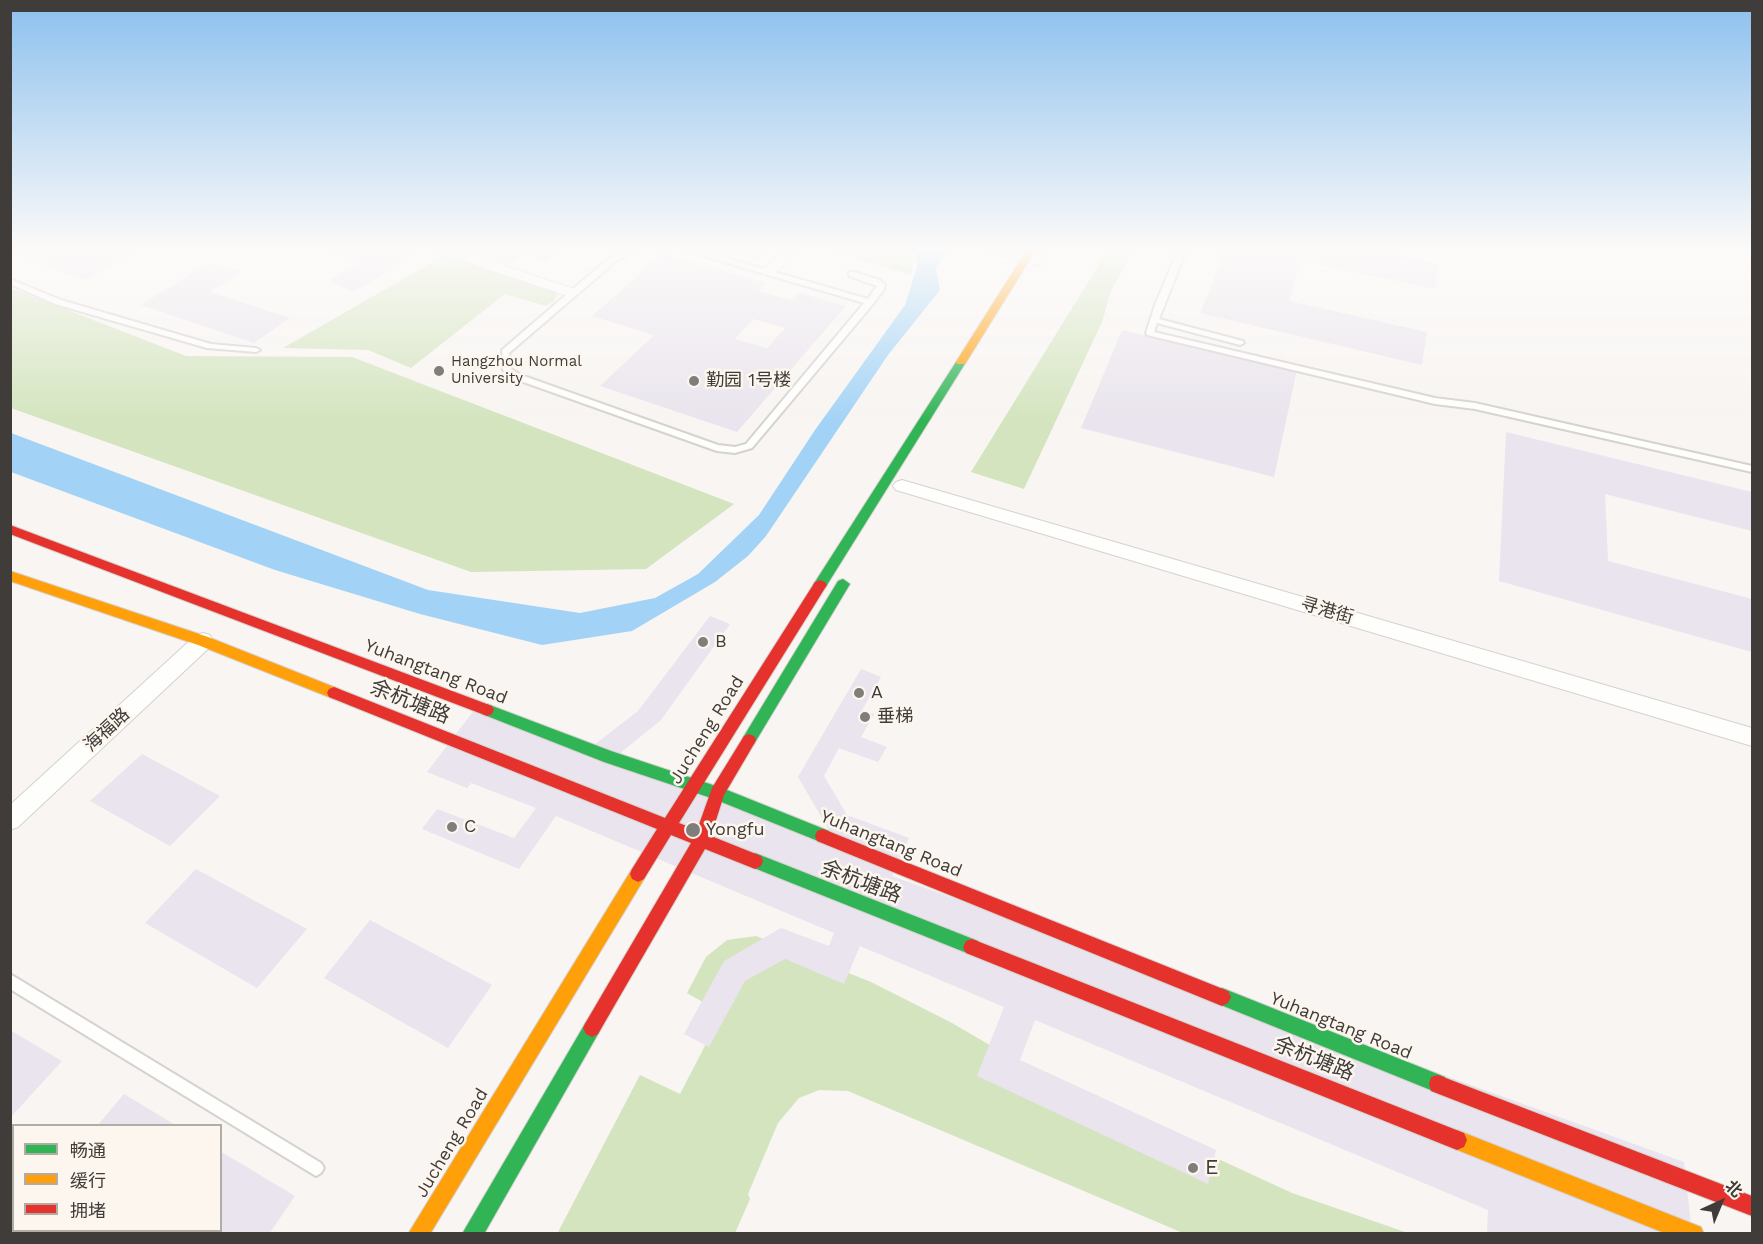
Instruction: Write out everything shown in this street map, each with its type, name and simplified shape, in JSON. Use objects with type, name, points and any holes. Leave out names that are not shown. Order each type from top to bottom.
[{"type":"main road","name":"Jucheng Road","points":[[418,1233],[694,784],[996,306]]},
{"type":"main road","points":[[969,375],[1012,306]]},
{"type":"main road","name":"Yuhangtang Road","points":[[10,529],[609,757],[694,784],[1394,1067],[1752,1206]]},
{"type":"main road","points":[[472,1233],[701,841],[717,793],[852,568]]},
{"type":"main road","name":"余杭塘路","points":[[10,576],[203,641],[667,828],[1694,1233]]},
{"type":"street","name":"寻港街","points":[[902,486],[1752,737]]},
{"type":"street","name":"海福路","points":[[10,820],[203,641]]},
{"type":"lane","points":[[72,306],[210,346],[256,350]]},
{"type":"lane","points":[[558,306],[505,352],[507,370],[518,377],[717,448],[735,450],[749,446],[867,306]]},
{"type":"lane","points":[[1160,306],[1150,333],[1435,401],[1475,406],[1752,469]]},
{"type":"lane","points":[[1154,321],[1240,343]]},
{"type":"lane","points":[[10,981],[315,1168]]},
{"type":"green space","points":[[11,306],[57,306],[186,356],[352,357],[734,504],[646,569],[471,572],[11,408]]},
{"type":"green space","points":[[356,306],[490,306],[411,368],[368,350],[283,348]]},
{"type":"green space","points":[[1073,306],[1107,306],[1102,322],[1024,489],[971,472]]},
{"type":"green space","points":[[756,936],[871,982],[952,1023],[1058,1085],[1292,1193],[1408,1233],[1183,1233],[848,1091],[819,1090],[799,1098],[778,1123],[748,1194],[750,1199],[735,1233],[557,1234],[640,1075],[680,1094],[722,1013],[687,993],[706,957],[727,940]]},
{"type":"water","points":[[904,306],[927,306],[888,355],[766,536],[748,556],[715,582],[632,631],[542,645],[420,614],[275,570],[11,472],[11,433],[428,590],[580,613],[655,598],[698,574],[759,515],[815,430]]},
{"type":"building","points":[[144,306],[253,306],[290,318],[254,343]]},
{"type":"building","points":[[603,306],[846,306],[737,432],[600,386],[654,335],[592,316]],"holes":[[[753,319],[785,328],[767,348],[735,339]]]},
{"type":"building","points":[[1203,306],[1311,306],[1427,332],[1422,365],[1200,313]]},
{"type":"building","points":[[1122,330],[1297,370],[1274,477],[1081,428]]},
{"type":"building","points":[[1506,432],[1752,492],[1752,531],[1605,494],[1608,561],[1752,599],[1752,652],[1499,581]]},
{"type":"building","name":"Yongfu","points":[[710,616],[730,624],[661,720],[608,763],[829,830],[798,777],[861,669],[881,677],[862,710],[874,714],[861,737],[887,747],[878,762],[839,748],[824,776],[847,815],[909,838],[892,876],[1684,1162],[1692,1234],[1535,1234],[1530,1231],[1530,1234],[1487,1234],[1488,1210],[1035,1020],[1020,1060],[1216,1150],[1208,1184],[977,1076],[1004,1007],[860,946],[844,984],[785,959],[745,981],[709,1047],[684,1034],[724,961],[781,928],[829,946],[834,933],[556,816],[519,869],[422,829],[437,809],[514,838],[536,808],[471,783],[467,788],[427,772],[478,705],[585,752],[638,711]]},
{"type":"building","points":[[142,754],[220,796],[170,846],[90,801]]},
{"type":"building","points":[[196,869],[307,929],[257,988],[145,923]]},
{"type":"building","points":[[370,920],[492,985],[448,1048],[324,978]]},
{"type":"building","points":[[10,1030],[62,1061],[10,1118]]},
{"type":"building","points":[[124,1094],[174,1124],[99,1124]]},
{"type":"building","points":[[222,1152],[295,1196],[269,1234],[157,1234],[155,1232],[222,1232]]},
{"type":"traffic: fast","points":[[820,585],[961,362]]},
{"type":"traffic: fast","points":[[749,740],[843,584]]},
{"type":"traffic: fast","points":[[487,710],[609,757],[717,793],[823,836]]},
{"type":"traffic: fast","points":[[755,861],[972,947]]},
{"type":"traffic: fast","points":[[1222,997],[1438,1084]]},
{"type":"traffic: fast","points":[[472,1234],[592,1028]]},
{"type":"traffic: slow","points":[[961,362],[996,306]]},
{"type":"traffic: slow","points":[[10,576],[203,641],[334,693]]},
{"type":"traffic: slow","points":[[418,1234],[638,874]]},
{"type":"traffic: slow","points":[[1457,1140],[1694,1234]]},
{"type":"traffic: jam","points":[[10,529],[487,710]]},
{"type":"traffic: jam","points":[[638,874],[820,585]]},
{"type":"traffic: jam","points":[[334,693],[755,861]]},
{"type":"traffic: jam","points":[[592,1028],[701,841],[717,793],[749,740]]},
{"type":"traffic: jam","points":[[823,836],[1222,997]]},
{"type":"traffic: jam","points":[[972,947],[1457,1140]]},
{"type":"traffic: jam","points":[[1438,1084],[1752,1206]]},
{"type":"place","name":"Hangzhou Normal University","points":[[439,371]]},
{"type":"place","name":"勤园 1号楼","points":[[694,381]]},
{"type":"place","name":"B","points":[[703,642]]},
{"type":"place","name":"A","points":[[859,693]]},
{"type":"place","name":"垂梯","points":[[865,717]]},
{"type":"place","name":"C","points":[[452,827]]},
{"type":"place","name":"Yongfu","points":[[693,830]]},
{"type":"place","name":"E","points":[[1193,1168]]}]
